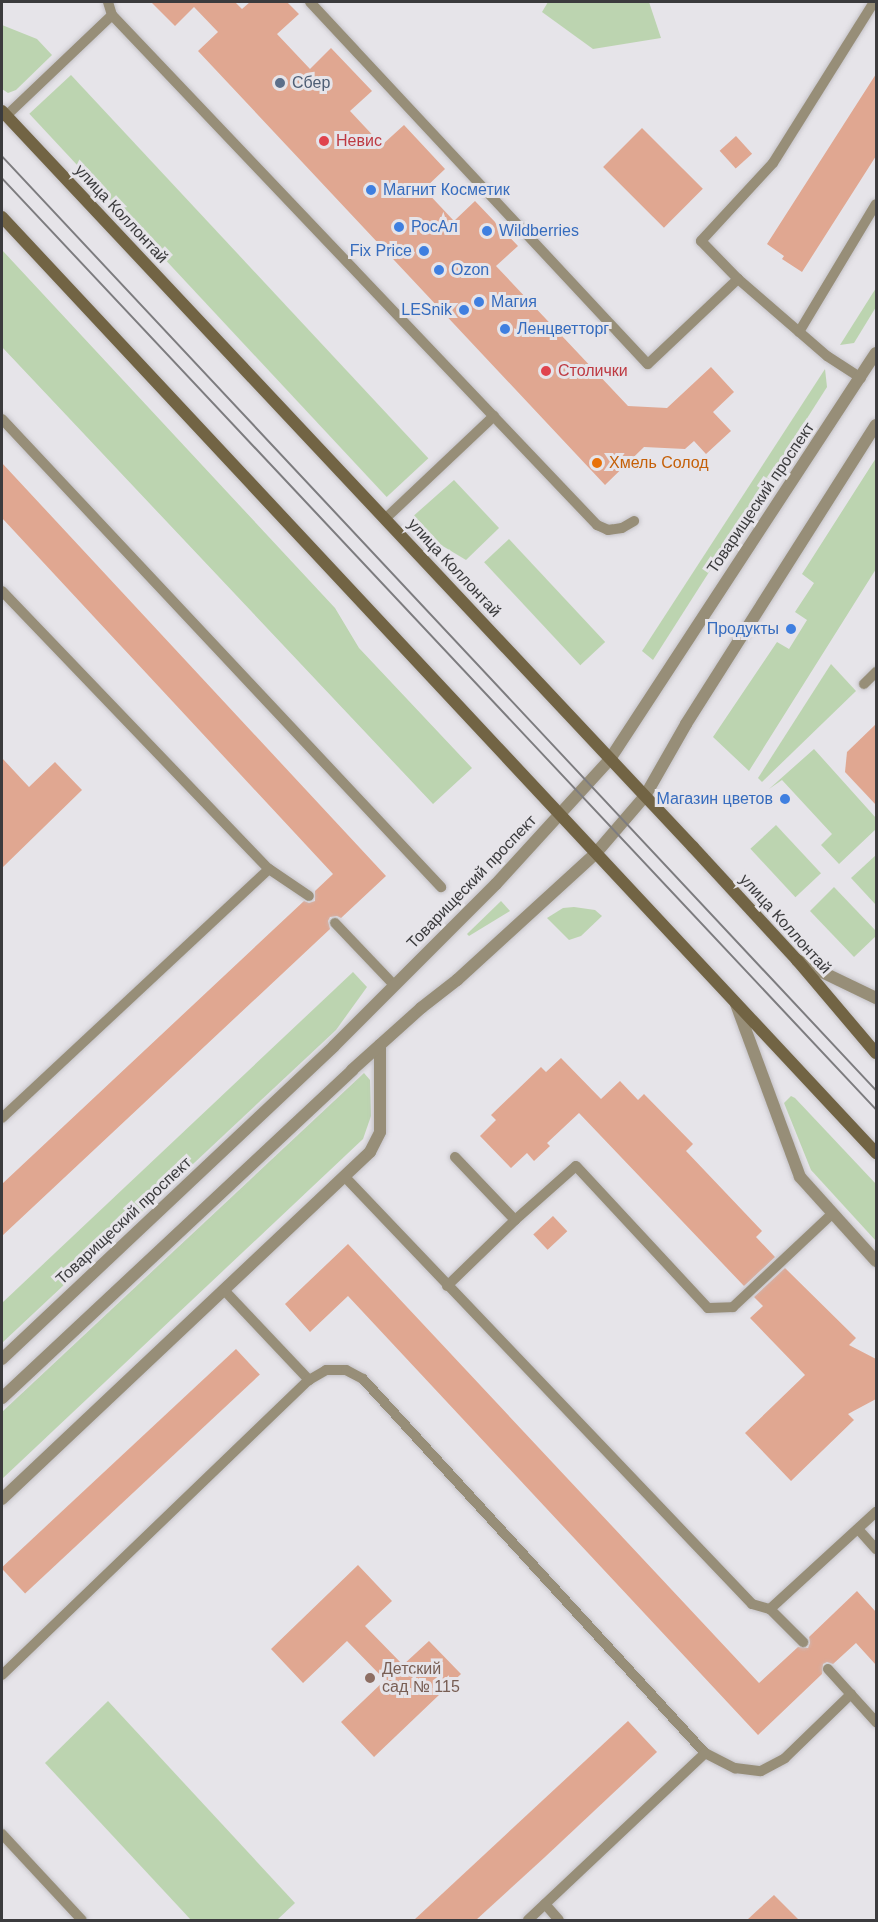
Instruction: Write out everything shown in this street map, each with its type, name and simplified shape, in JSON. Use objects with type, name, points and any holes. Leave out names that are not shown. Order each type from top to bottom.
[{"type":"main road","name":"улица Коллонтай","points":[[4,114],[645,796],[797,960],[876,1053]]},
{"type":"main road","points":[[2,217],[876,1153]]},
{"type":"street","name":"Товарищеский проспект","points":[[2,1359],[334,1046],[496,885],[610,759],[876,353]]},
{"type":"street","points":[[2,1398],[380,1045],[421,1008],[457,980],[596,853],[645,796],[686,724],[876,425]]},
{"type":"street","points":[[797,960],[876,998]]},
{"type":"street","points":[[736,1004],[797,1171],[808,1189],[876,1261]]},
{"type":"street","points":[[2,1499],[370,1152],[380,1132],[380,1045]]},
{"type":"lane","points":[[108,2],[112,15],[597,525],[608,530],[622,528],[634,521]]},
{"type":"lane","points":[[310,2],[648,364],[738,279]]},
{"type":"lane","points":[[861,378],[827,356],[738,279],[701,241],[773,163],[874,2]]},
{"type":"lane","points":[[4,114],[112,15]]},
{"type":"lane","points":[[799,332],[876,204]]},
{"type":"lane","points":[[385,519],[494,416]]},
{"type":"lane","points":[[2,419],[441,887]]},
{"type":"lane","points":[[2,591],[269,868],[309,896]]},
{"type":"lane","points":[[864,684],[876,672]]},
{"type":"lane","points":[[2,1118],[269,868]]},
{"type":"lane","points":[[335,923],[394,985]]},
{"type":"lane","points":[[455,1157],[515,1220]]},
{"type":"lane","points":[[447,1286],[515,1220],[576,1166],[708,1308],[732,1307],[832,1214]]},
{"type":"lane","points":[[345,1177],[752,1604],[770,1609],[803,1642]]},
{"type":"lane","points":[[224,1290],[309,1380]]},
{"type":"lane","points":[[2,1675],[309,1380],[326,1370],[346,1370],[363,1379],[705,1753],[735,1768],[761,1771],[784,1758],[851,1694]]},
{"type":"lane","points":[[770,1609],[876,1512]]},
{"type":"lane","points":[[858,1529],[876,1549]]},
{"type":"lane","points":[[828,1669],[876,1722]]},
{"type":"lane","points":[[528,1920],[705,1753]]},
{"type":"lane","points":[[2,1834],[82,1920]]},
{"type":"lane","points":[[545,1904],[559,1920]]},
{"type":"green space","points":[[548,2],[649,2],[661,38],[593,49],[542,12]]},
{"type":"green space","points":[[2,25],[37,39],[52,55],[16,90],[8,93],[2,89]]},
{"type":"green space","points":[[71,75],[428,458],[387,497],[29,114]]},
{"type":"green space","points":[[2,250],[335,608],[359,648],[472,768],[433,804],[2,347]]},
{"type":"green space","points":[[876,288],[876,307],[854,343],[840,345]]},
{"type":"green space","points":[[825,369],[827,387],[653,660],[642,651]]},
{"type":"green space","points":[[876,458],[876,569],[749,771],[713,737],[777,642],[789,649],[807,620],[795,612],[814,583],[802,574]]},
{"type":"green space","points":[[454,480],[499,528],[466,560],[431,539],[410,519]]},
{"type":"green space","points":[[509,539],[605,642],[580,665],[484,562]]},
{"type":"green space","points":[[831,664],[856,691],[762,782],[758,778]]},
{"type":"green space","points":[[814,749],[876,818],[876,829],[839,864],[821,845],[832,834],[782,780],[769,789]]},
{"type":"green space","points":[[776,825],[821,873],[795,897],[750,849]]},
{"type":"green space","points":[[876,855],[876,905],[851,878]]},
{"type":"green space","points":[[834,887],[876,931],[876,936],[854,957],[810,911]]},
{"type":"green space","points":[[501,901],[510,911],[469,936],[467,934]]},
{"type":"green space","points":[[563,908],[595,910],[602,916],[581,936],[569,940],[547,918]]},
{"type":"green space","points":[[353,972],[367,987],[336,1030],[2,1343],[2,1303]]},
{"type":"green space","points":[[364,1073],[370,1080],[371,1116],[363,1139],[2,1479],[2,1412]]},
{"type":"green space","points":[[791,1096],[876,1184],[876,1241],[811,1170],[784,1103]]},
{"type":"green space","points":[[108,1701],[295,1903],[277,1920],[191,1920],[45,1763]]},
{"type":"building","points":[[151,2],[235,2],[242,9],[250,2],[287,2],[299,14],[277,34],[310,69],[331,48],[372,91],[350,111],[382,145],[404,125],[445,169],[424,189],[454,221],[475,201],[518,246],[496,266],[628,406],[667,408],[711,367],[734,392],[713,412],[731,431],[706,454],[694,441],[685,449],[644,447],[605,485],[198,51],[218,32],[194,7],[175,26]]},
{"type":"building","points":[[876,74],[876,156],[802,272],[782,259],[784,256],[767,244]]},
{"type":"building","points":[[642,128],[703,189],[664,228],[603,167]]},
{"type":"building","points":[[736,136],[752,154],[736,169],[720,151]]},
{"type":"building","points":[[2,463],[386,876],[341,918],[330,917],[328,921],[330,929],[2,1236],[2,1184],[304,901],[309,903],[315,901],[315,891],[333,874],[2,518]]},
{"type":"building","points":[[876,724],[876,805],[845,772],[847,752]]},
{"type":"building","points":[[2,758],[29,787],[55,762],[82,790],[2,868]]},
{"type":"building","points":[[561,1058],[601,1099],[620,1081],[638,1100],[644,1094],[693,1144],[686,1151],[762,1231],[756,1237],[775,1257],[744,1286],[579,1113],[547,1143],[550,1146],[534,1161],[527,1153],[511,1168],[480,1136],[496,1120],[491,1115],[541,1067],[546,1072]]},
{"type":"building","points":[[553,1216],[567,1231],[548,1250],[533,1234]]},
{"type":"building","points":[[348,1244],[759,1683],[798,1647],[808,1648],[809,1637],[857,1591],[876,1612],[876,1665],[856,1643],[833,1664],[827,1662],[823,1664],[822,1674],[758,1735],[348,1296],[310,1332],[285,1304]]},
{"type":"building","points":[[785,1268],[856,1338],[849,1345],[876,1359],[876,1399],[848,1414],[854,1420],[791,1481],[745,1433],[805,1375],[750,1318],[763,1306],[754,1297]]},
{"type":"building","points":[[236,1349],[260,1375],[25,1594],[2,1567]]},
{"type":"building","points":[[358,1565],[392,1601],[365,1626],[403,1665],[429,1641],[461,1674],[374,1757],[341,1722],[385,1680],[347,1641],[303,1683],[271,1649]]},
{"type":"building","points":[[628,1721],[657,1752],[545,1857],[476,1920],[414,1920]]},
{"type":"building","points":[[774,1895],[799,1920],[747,1920]]},
{"type":"tram line","points":[[2,156],[876,1090]]},
{"type":"tram line","points":[[2,178],[876,1109]]},
{"type":"place","name":"Сбер","points":[[280,83]]},
{"type":"place","name":"Невис","points":[[324,141]]},
{"type":"place","name":"Магнит Косметик","points":[[371,190]]},
{"type":"place","name":"РосАл","points":[[399,227]]},
{"type":"place","name":"Wildberries","points":[[487,231]]},
{"type":"place","name":"Fix Price","points":[[424,251]]},
{"type":"place","name":"Ozon","points":[[439,270]]},
{"type":"place","name":"Магия","points":[[479,302]]},
{"type":"place","name":"LESnik","points":[[464,310]]},
{"type":"place","name":"Ленцветторг","points":[[505,329]]},
{"type":"place","name":"Столички","points":[[546,371]]},
{"type":"place","name":"Хмель Солод","points":[[597,463]]},
{"type":"place","name":"Продукты","points":[[791,629]]},
{"type":"place","name":"Магазин цветов","points":[[785,799]]},
{"type":"place","name":"Детский сад № 115","points":[[370,1678]]}]
